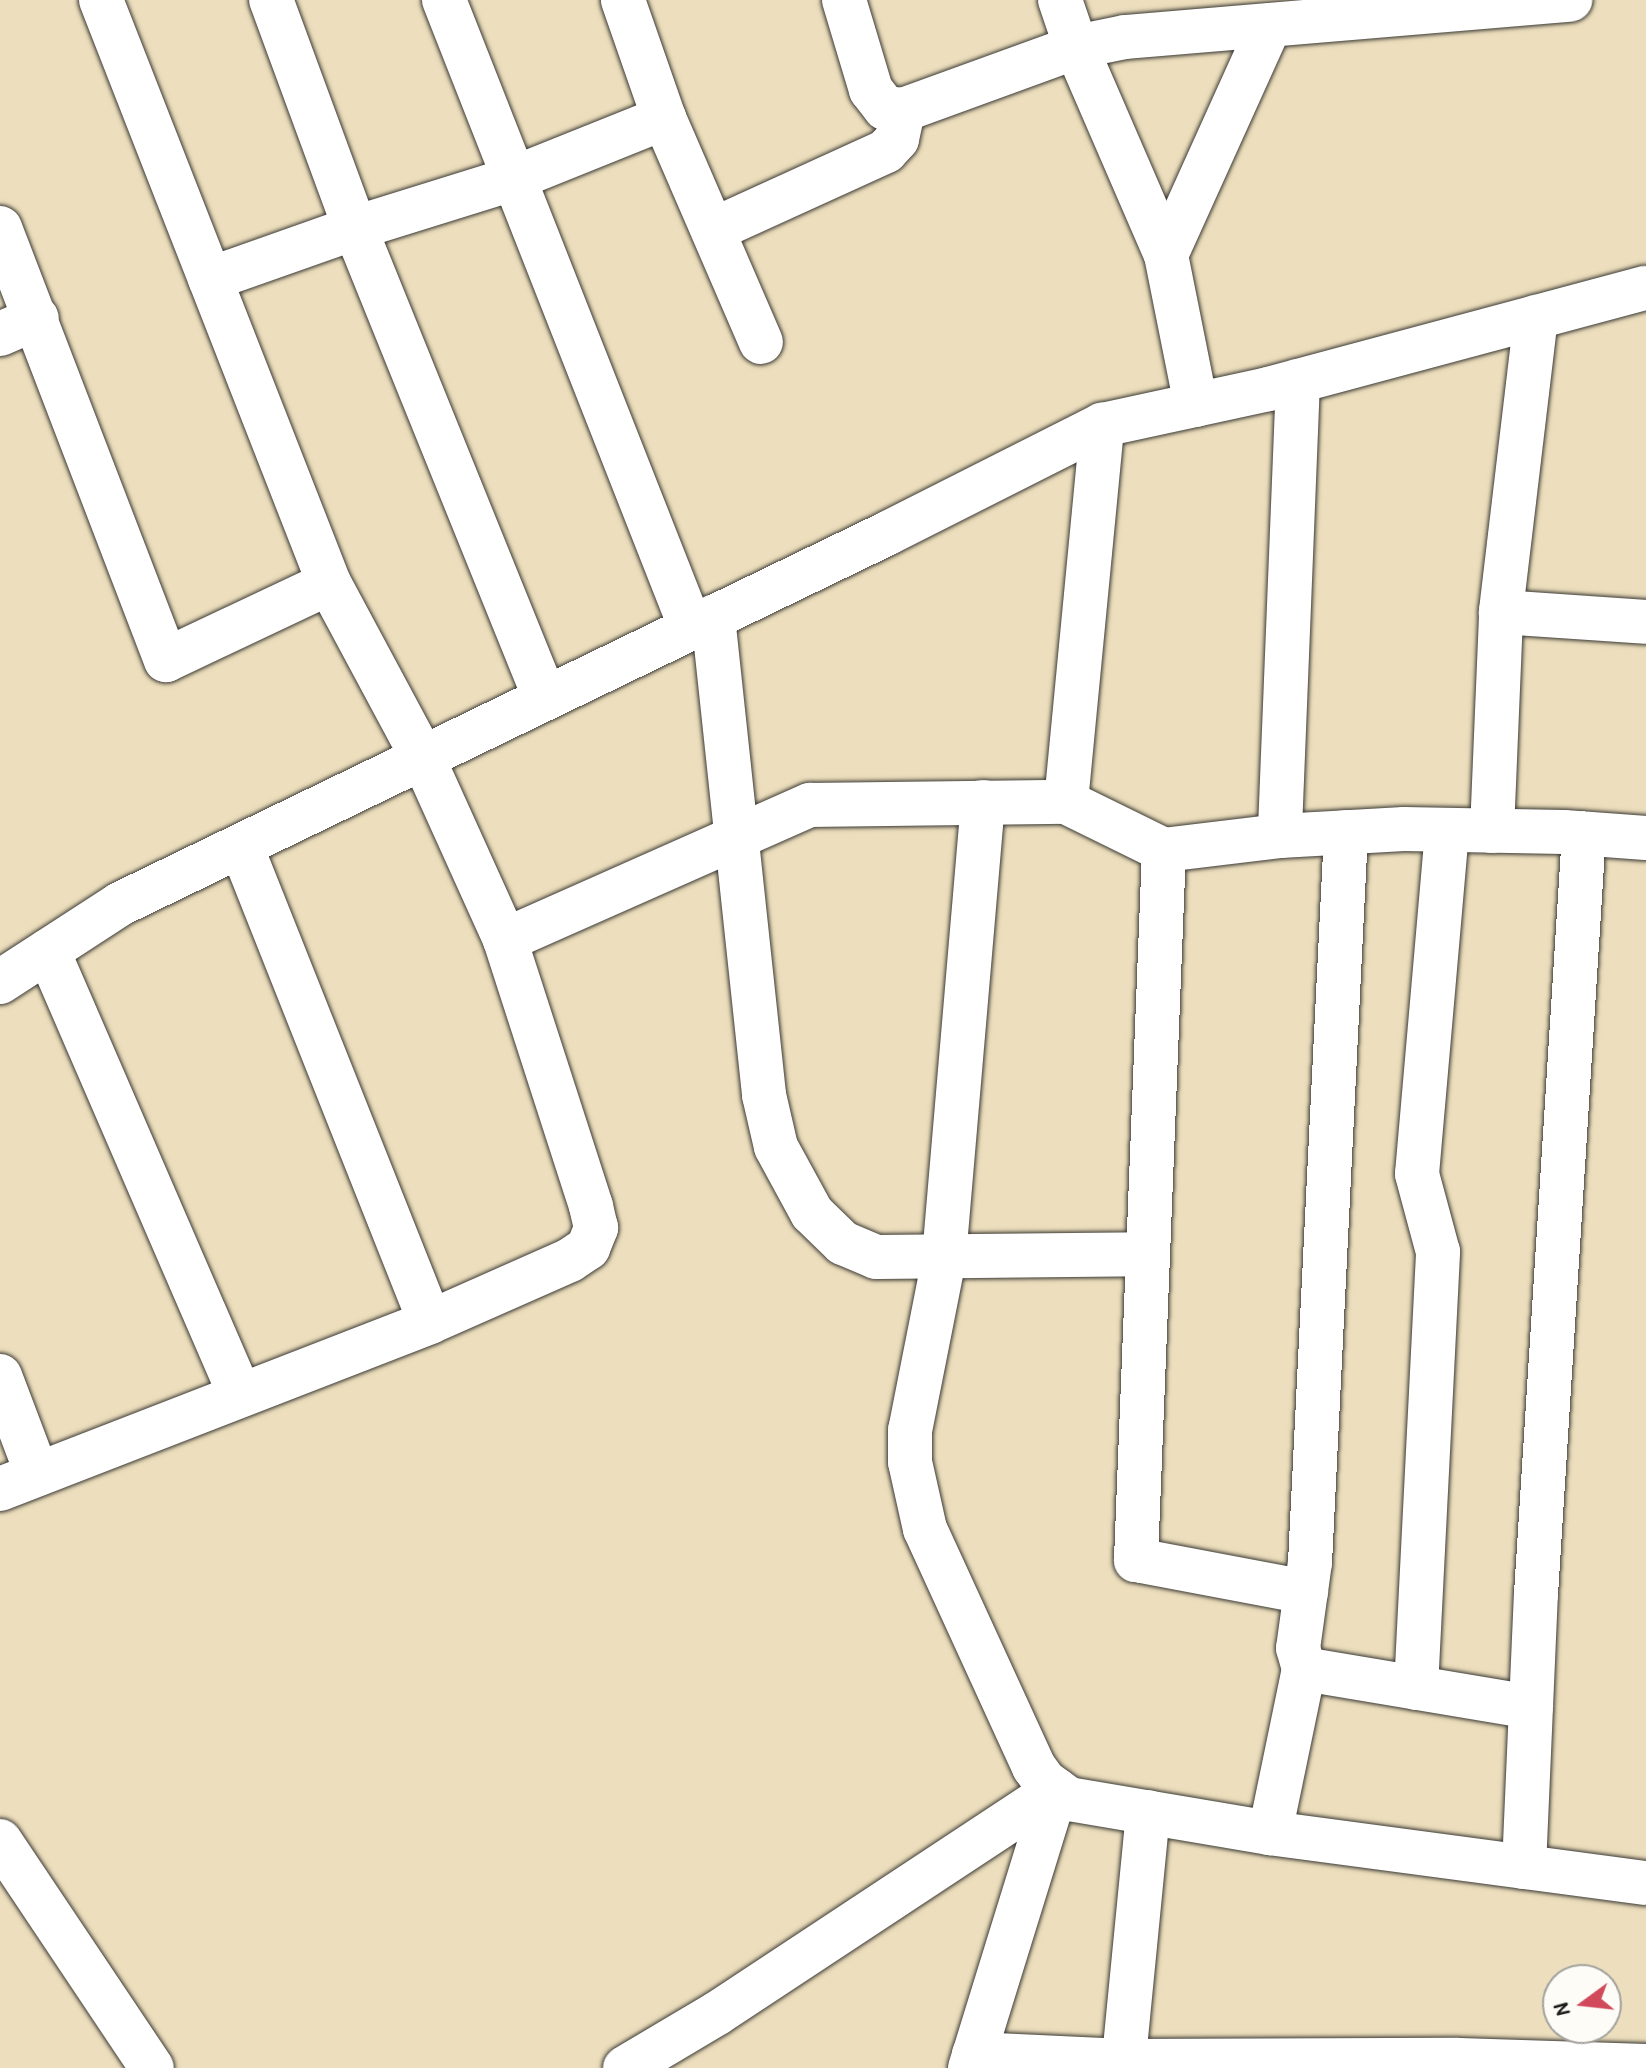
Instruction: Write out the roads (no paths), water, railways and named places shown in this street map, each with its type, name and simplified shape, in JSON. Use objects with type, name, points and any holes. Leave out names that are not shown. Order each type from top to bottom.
[{"type":"street","points":[[0,1376],[19,1482],[430,1322],[570,1260],[588,1248],[596,1228],[505,940],[423,758],[329,583],[101,0]]},
{"type":"street","points":[[271,0],[355,228],[545,698]]},
{"type":"street","points":[[444,0],[512,179],[702,622],[735,838],[764,1095],[776,1147],[812,1213],[843,1243],[876,1257],[944,1259],[1146,1254]]},
{"type":"street","points":[[623,0],[664,118],[761,342]]},
{"type":"street","points":[[844,0],[871,90],[885,108],[903,110],[1076,47],[1125,37],[1570,0]]},
{"type":"street","points":[[1060,0],[1076,47],[1166,255],[1196,405]]},
{"type":"street","points":[[1166,255],[1270,25]]},
{"type":"street","points":[[713,230],[879,156],[897,139],[903,110]]},
{"type":"street","points":[[210,279],[355,228],[512,179],[664,118]]},
{"type":"street","points":[[0,228],[18,326],[166,660],[329,583]]},
{"type":"street","points":[[0,982],[120,904],[1102,425],[1298,381],[1646,288]]},
{"type":"street","points":[[1492,831],[1501,612],[1536,317]]},
{"type":"street","points":[[1280,836],[1298,381]]},
{"type":"street","points":[[1066,802],[1102,425]]},
{"type":"street","points":[[1501,612],[1646,622]]},
{"type":"street","points":[[983,802],[944,1259],[910,1430],[910,1462],[925,1529],[1030,1757],[1044,1781],[1069,1799],[1270,1833],[1646,1883]]},
{"type":"street","points":[[505,940],[810,805],[1066,802],[1164,850],[1280,836],[1346,832],[1447,830],[1646,838]]},
{"type":"street","points":[[1416,1688],[1438,1252],[1417,1174],[1447,830]]},
{"type":"street","points":[[1270,1833],[1304,1669],[1298,1648],[1310,1562],[1346,832]]},
{"type":"street","points":[[1524,1867],[1584,834]]},
{"type":"street","points":[[241,846],[430,1322]]},
{"type":"street","points":[[1164,850],[1136,1560],[1306,1592]]},
{"type":"street","points":[[48,951],[240,1395]]},
{"type":"street","points":[[1304,1669],[1531,1707]]},
{"type":"street","points":[[1056,1790],[972,2061],[1646,2066]]},
{"type":"street","points":[[625,2068],[716,2014],[1056,1790]]},
{"type":"street","points":[[1123,2064],[1148,1812]]},
{"type":"street","points":[[0,1841],[152,2068]]}]
